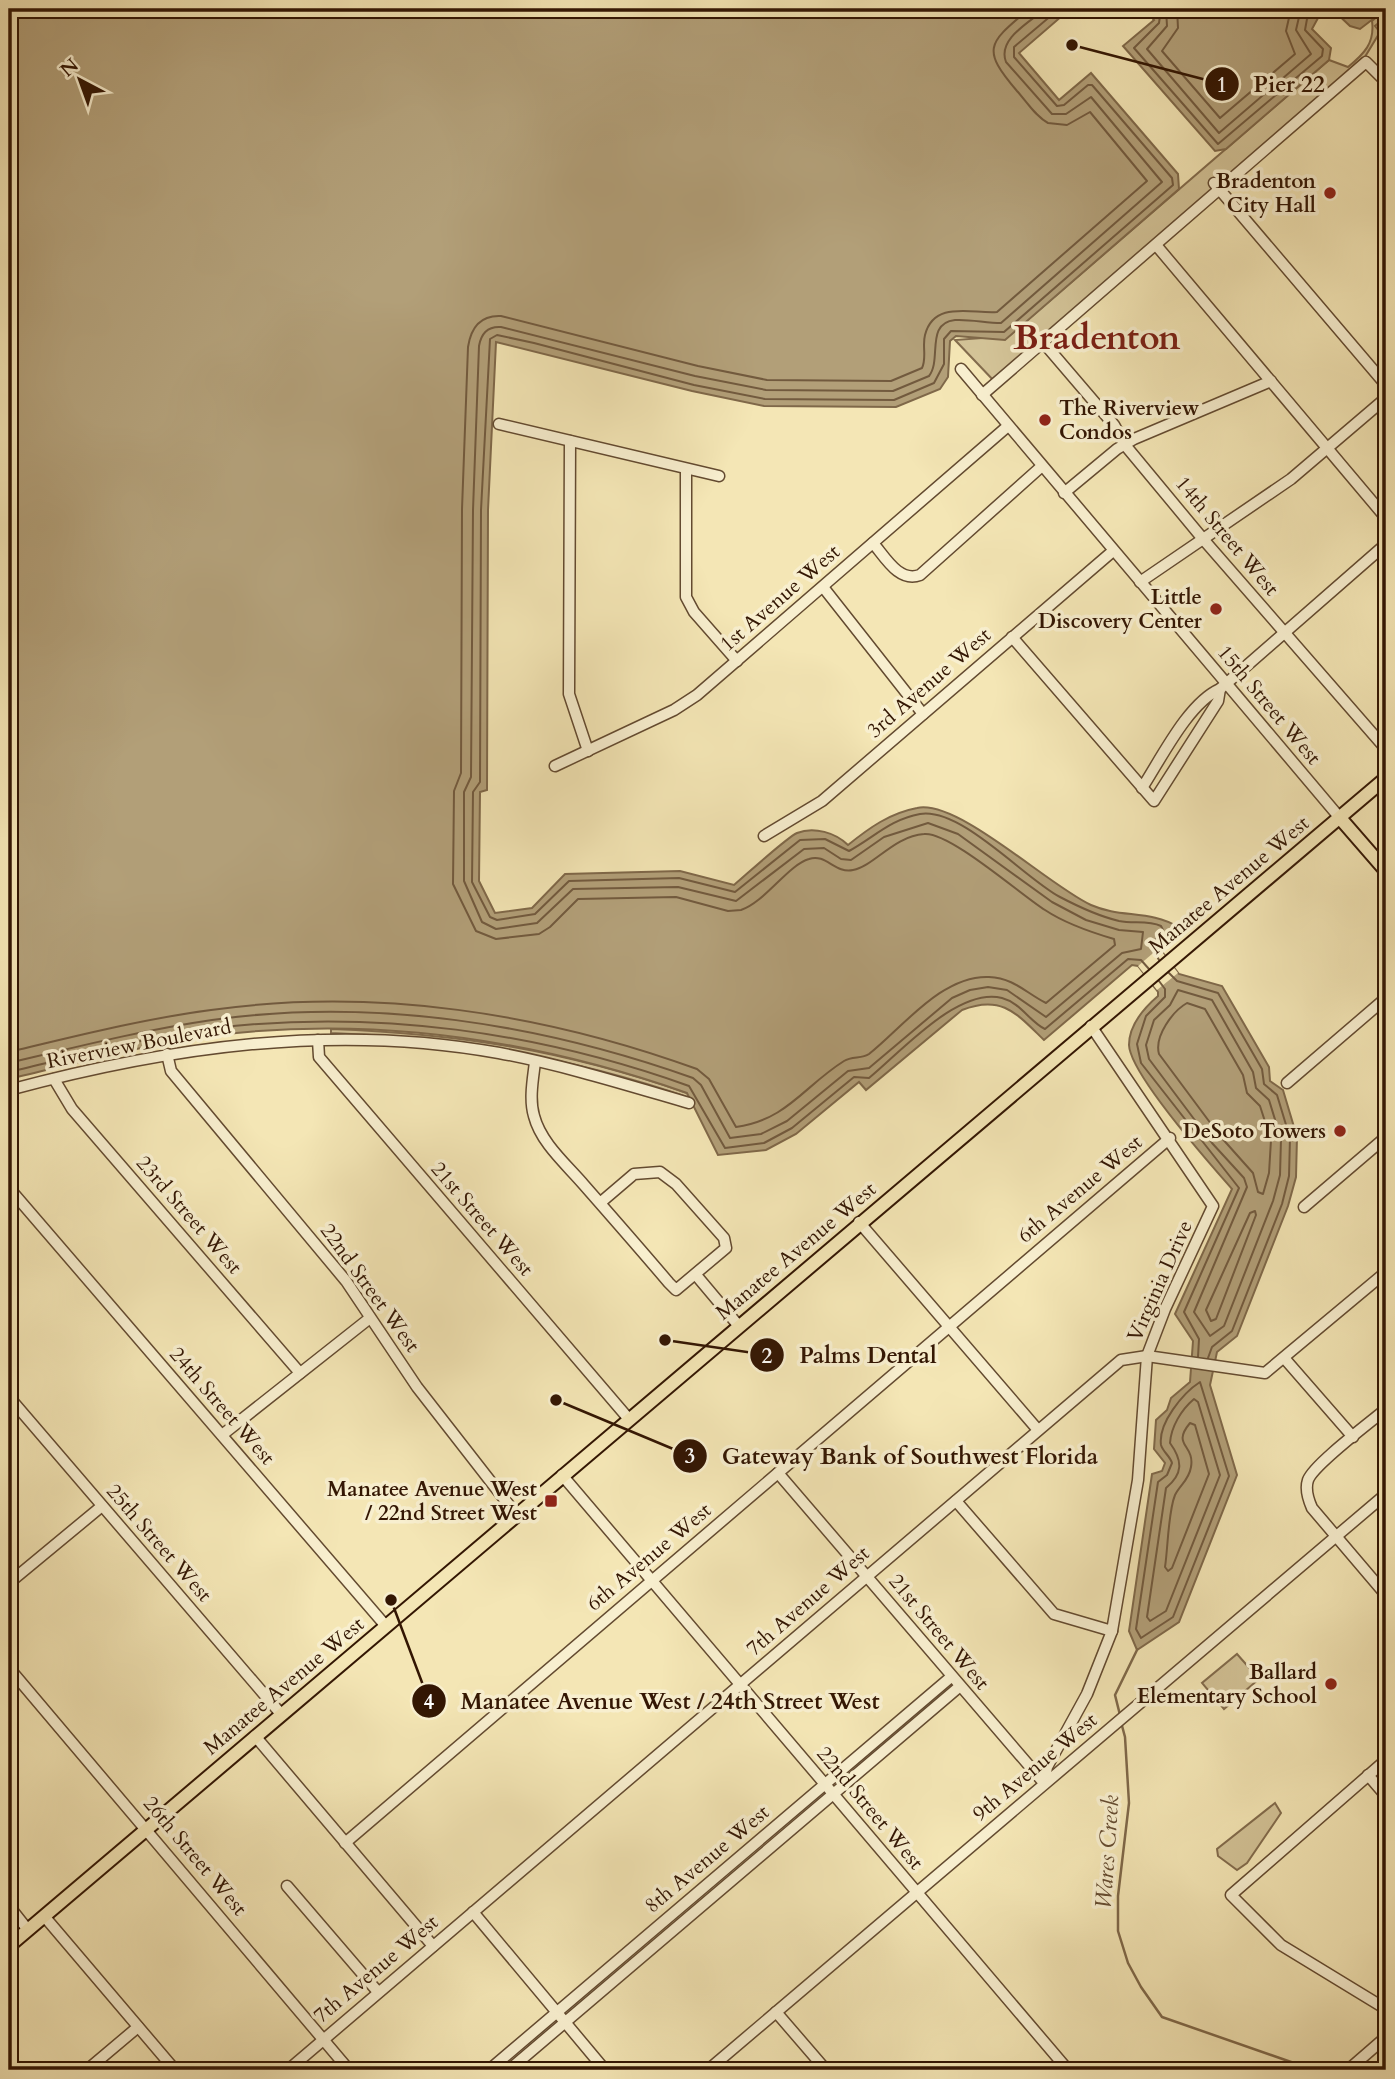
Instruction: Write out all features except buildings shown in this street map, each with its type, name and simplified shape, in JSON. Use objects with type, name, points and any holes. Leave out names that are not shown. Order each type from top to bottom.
[{"type":"main road","name":"Manatee Avenue West","points":[[9,1947],[628,1418],[1386,778]]},
{"type":"main road","name":"15th Street West","points":[[1340,818],[1386,871]]},
{"type":"street","points":[[982,395],[1156,245],[1217,186],[1366,62],[1386,82]]},
{"type":"street","points":[[1217,186],[1386,385]]},
{"type":"street","points":[[1156,245],[1386,518]]},
{"type":"street","name":"14th Street West","points":[[1043,342],[1114,425],[1125,445],[1203,538],[1386,749]]},
{"type":"street","name":"15th Street West","points":[[961,369],[1140,582],[1222,686],[1340,818]]},
{"type":"street","points":[[1064,493],[1125,445],[1271,382]]},
{"type":"street","points":[[1140,582],[1291,479],[1386,398]]},
{"type":"street","points":[[499,424],[719,476]]},
{"type":"street","name":"1st Avenue West","points":[[555,766],[684,704],[1008,426]]},
{"type":"street","points":[[569,441],[569,694],[588,751]]},
{"type":"street","points":[[873,543],[901,575],[913,578],[1042,466]]},
{"type":"street","points":[[686,470],[686,597],[694,612],[737,661]]},
{"type":"street","points":[[1148,794],[1193,712],[1211,693],[1386,544]]},
{"type":"street","name":"3rd Avenue West","points":[[764,836],[822,801],[1113,551]]},
{"type":"street","points":[[822,587],[923,714]]},
{"type":"street","points":[[1012,637],[1148,794]]},
{"type":"street","points":[[1148,794],[1218,701],[1222,686]]},
{"type":"street","points":[[1287,1083],[1386,998]]},
{"type":"street","name":"Virginia Drive","points":[[1044,1783],[1047,1767],[1091,1685],[1112,1631],[1138,1480],[1147,1356],[1165,1309],[1213,1206],[1170,1138],[1091,1026]]},
{"type":"street","name":"Riverview Boulevard","points":[[9,1090],[167,1054],[223,1046],[364,1039],[453,1047],[535,1062],[602,1077],[689,1103]]},
{"type":"street","name":"21st Street West","points":[[317,1040],[319,1057],[628,1418]]},
{"type":"street","name":"22nd Street West","points":[[167,1054],[171,1071],[177,1079],[318,1246],[418,1387],[516,1514]]},
{"type":"street","points":[[535,1062],[532,1105],[538,1126],[549,1144],[600,1203],[676,1290],[723,1252],[727,1243],[667,1175],[654,1171],[634,1174],[600,1203]]},
{"type":"street","name":"23rd Street West","points":[[54,1079],[72,1108],[300,1373]]},
{"type":"street","points":[[1304,1207],[1386,1137]]},
{"type":"street","name":"6th Avenue West","points":[[345,1843],[1170,1138]]},
{"type":"street","name":"24th Street West","points":[[9,1188],[385,1625]]},
{"type":"street","points":[[859,1222],[1038,1430]]},
{"type":"street","points":[[1353,1437],[1285,1359],[1386,1272]]},
{"type":"street","points":[[696,1275],[738,1325]]},
{"type":"street","points":[[222,1435],[370,1318]]},
{"type":"street","name":"7th Avenue West","points":[[288,2070],[1121,1360],[1147,1356],[1261,1374],[1285,1359]]},
{"type":"street","name":"25th Street West","points":[[9,1397],[281,1714]]},
{"type":"street","points":[[1386,1409],[1318,1468],[1308,1481],[1312,1508],[1386,1595]]},
{"type":"street","name":"21st Street West","points":[[778,1473],[1044,1783]]},
{"type":"street","name":"22nd Street West","points":[[562,1475],[1068,2070]]},
{"type":"street","name":"9th Avenue West","points":[[708,2070],[1386,1494]]},
{"type":"street","points":[[956,1501],[1054,1614],[1112,1631]]},
{"type":"street","points":[[9,1583],[102,1506]]},
{"type":"street","name":"26th Street West","points":[[9,1668],[148,1828],[349,2070]]},
{"type":"street","name":"8th Avenue West","points":[[489,2070],[951,1677]]},
{"type":"street","name":"8th Avenue West","points":[[509,2070],[959,1687]]},
{"type":"street","points":[[255,1736],[433,1946]]},
{"type":"street","points":[[1386,1760],[1231,1895],[1281,1945],[1386,2009]]},
{"type":"street","points":[[1368,1775],[1386,1796]]},
{"type":"street","points":[[287,1886],[378,1992]]},
{"type":"street","points":[[9,1906],[29,1930]]},
{"type":"street","points":[[473,1912],[605,2070]]},
{"type":"street","points":[[44,1916],[175,2070]]},
{"type":"street","points":[[776,2012],[826,2070]]},
{"type":"street","points":[[88,2070],[138,2027]]},
{"type":"street","points":[[1348,2070],[1386,2038]]},
{"type":"shaded area","points":[[1386,9],[1386,17],[1375,26],[1380,32],[1363,60],[996,383],[955,340],[1009,336],[1329,60],[1348,67],[1354,62],[1370,42],[1372,21]]},
{"type":"shaded area","points":[[331,1029],[468,1040],[555,1055],[642,1078],[687,1093],[690,1098],[557,1060],[423,1039],[331,1033]]},
{"type":"shaded area","points":[[1237,1654],[1259,1679],[1224,1709],[1202,1683]]},
{"type":"shaded area","points":[[1275,1803],[1281,1813],[1247,1863],[1237,1870],[1218,1856],[1217,1849]]},
{"type":"water","points":[[9,9],[1070,9],[1019,53],[1059,100],[1091,73],[1178,174],[1179,189],[1005,340],[956,336],[950,341],[948,377],[940,389],[896,407],[764,406],[692,391],[496,342],[488,510],[487,790],[480,792],[479,881],[495,913],[532,908],[565,874],[680,871],[734,885],[797,833],[810,830],[824,832],[848,845],[889,817],[917,808],[935,809],[979,830],[1091,905],[1113,912],[1157,918],[1178,927],[1157,945],[1179,974],[1222,986],[1269,1067],[1270,1081],[1283,1090],[1297,1137],[1296,1177],[1288,1206],[1237,1336],[1217,1352],[1210,1385],[1237,1475],[1179,1622],[1137,1650],[1129,1631],[1152,1474],[1162,1471],[1165,1463],[1154,1449],[1156,1420],[1167,1410],[1171,1398],[1190,1382],[1193,1341],[1175,1314],[1232,1189],[1156,1097],[1133,1058],[1129,1045],[1134,1024],[1158,996],[1158,992],[1138,966],[1132,965],[1044,1040],[1008,1009],[988,1004],[962,1010],[866,1090],[859,1082],[796,1134],[766,1150],[718,1155],[687,1093],[572,1059],[455,1037],[337,1029],[217,1035],[138,1049],[9,1079]]},
{"type":"water","points":[[1145,9],[1331,9],[1318,18],[1312,29],[1331,48],[1329,60],[1226,149],[1215,151],[1123,46],[1154,20]]},
{"type":"water","points":[[1332,9],[1386,9],[1360,29],[1350,26]]},
{"type":"pier","points":[[1159,948],[1178,973],[1157,990],[1138,966]]},
{"type":"waterway","name":"Wares Creek","points":[[1120,1715],[1115,1695],[1137,1650]]},
{"type":"waterway","name":"Wares Creek","points":[[1121,1722],[1125,1737],[1129,1803],[1118,1896],[1118,1931],[1128,1963],[1141,1987],[1162,2017],[1314,2070]]},
{"type":"place","name":"Pier 22","points":[[1072,45]]},
{"type":"place","name":"Bradenton City Hall","points":[[1330,193]]},
{"type":"place","name":"The Riverview Condos","points":[[1045,420]]},
{"type":"place","name":"Little Discovery Center","points":[[1216,609]]},
{"type":"place","name":"DeSoto Towers","points":[[1340,1131]]},
{"type":"place","name":"Palms Dental","points":[[665,1340]]},
{"type":"place","name":"Gateway Bank of Southwest Florida","points":[[556,1400]]},
{"type":"place","name":"Manatee Avenue West / 22nd Street West","points":[[551,1501]]},
{"type":"place","name":"Manatee Avenue West / 24th Street West","points":[[391,1600]]},
{"type":"place","name":"Ballard Elementary School","points":[[1331,1684]]},
{"type":"district","name":"Bradenton","points":[[1097,338]]}]
